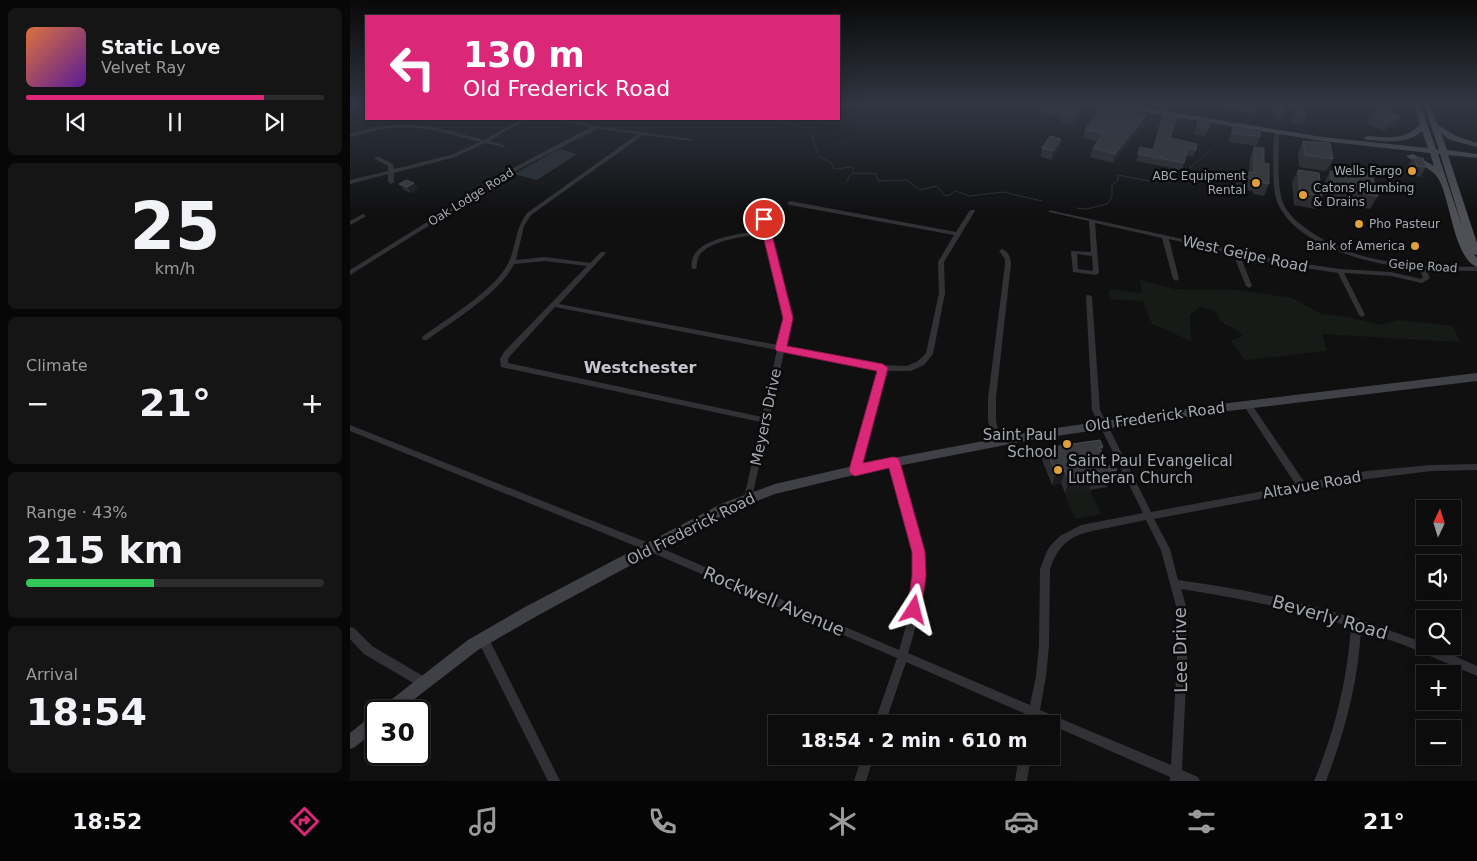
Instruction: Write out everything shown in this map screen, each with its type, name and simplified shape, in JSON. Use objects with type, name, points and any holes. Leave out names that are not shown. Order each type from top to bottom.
[{"type":"main road","points":[[1333,140],[1412,157],[1427,164],[1440,176]]},
{"type":"main road","points":[[1383,140],[1433,148]]},
{"type":"main road","points":[[1430,140],[1440,176],[1467,251],[1477,264]]},
{"type":"main road","points":[[1440,140],[1469,233],[1477,252]]},
{"type":"main road","points":[[1459,140],[1477,147]]},
{"type":"main road","points":[[1345,142],[1363,152]]},
{"type":"main road","points":[[1357,144],[1443,149],[1477,157]]},
{"type":"main road","points":[[1443,149],[1477,147]]},
{"type":"main road","points":[[1454,181],[1453,167],[1456,162],[1477,157]]},
{"type":"street","points":[[478,140],[502,146]]},
{"type":"street","points":[[350,182],[448,157],[487,140]]},
{"type":"street","name":"Oak Lodge Road","points":[[350,273],[519,167],[570,140]]},
{"type":"street","points":[[425,338],[495,284],[506,273],[512,262],[520,228],[529,214],[631,140]]},
{"type":"street","name":"Geipe Road","points":[[1277,140],[1280,204],[1292,220],[1321,241],[1349,253],[1389,264],[1477,269]]},
{"type":"street","points":[[377,158],[387,162],[392,170],[391,182]]},
{"type":"street","points":[[790,203],[956,234]]},
{"type":"street","points":[[554,305],[883,368],[908,369],[921,363],[929,354],[942,292],[941,262],[956,234],[972,211]]},
{"type":"street","name":"West Geipe Road","points":[[1050,211],[1278,262],[1340,271],[1391,274],[1422,281],[1426,278],[1420,266]]},
{"type":"street","points":[[350,223],[363,216]]},
{"type":"street","name":"Meyers Drive","points":[[748,498],[788,318],[764,219]]},
{"type":"street","points":[[1092,220],[1095,254],[1096,273],[1075,272],[1074,252],[1095,254]]},
{"type":"street","points":[[694,268],[697,256],[711,244],[766,232]]},
{"type":"street","points":[[1165,237],[1176,279]]},
{"type":"street","points":[[998,440],[992,421],[992,398],[1008,264],[1008,259],[1002,251]]},
{"type":"street","points":[[603,253],[507,354],[503,362],[508,367],[764,420]]},
{"type":"street","points":[[1236,253],[1249,286]]},
{"type":"street","points":[[512,262],[545,259],[591,265]]},
{"type":"street","points":[[1340,271],[1362,315]]},
{"type":"street","name":"Lee Drive","points":[[1089,296],[1096,410],[1165,549],[1181,606],[1182,631],[1176,777]]},
{"type":"street","points":[[855,470],[883,368]]},
{"type":"street","name":"Old Frederick Road","points":[[402,700],[483,639],[530,612],[748,498],[784,487],[998,440],[1247,404],[1477,377]]},
{"type":"street","points":[[1247,404],[1302,486]]},
{"type":"street","name":"Rockwell Avenue","points":[[350,428],[651,548],[1034,711],[1176,777],[1194,781]]},
{"type":"street","points":[[882,715],[901,656],[916,598],[918,552],[893,462]]},
{"type":"street","name":"Altavue Road","points":[[1033,715],[1044,646],[1046,569],[1054,547],[1070,533],[1084,528],[1302,486],[1404,470],[1477,468]]},
{"type":"street","name":"Beverly Road","points":[[1176,584],[1243,593],[1356,622],[1428,649],[1477,671]]},
{"type":"street","points":[[1320,781],[1346,703],[1355,645],[1356,622]]},
{"type":"street","points":[[350,632],[368,650],[424,683]]},
{"type":"street","points":[[483,639],[554,781]]},
{"type":"street","points":[[350,742],[365,730]]},
{"type":"street","points":[[860,781],[865,765]]},
{"type":"street","points":[[1021,781],[1024,765]]},
{"type":"shaded area","points":[[559,149],[577,154],[537,180],[514,174]]},
{"type":"shaded area","points":[[1140,280],[1174,289],[1239,290],[1292,298],[1322,314],[1348,317],[1380,325],[1398,320],[1453,326],[1460,342],[1322,334],[1327,351],[1245,360],[1231,341],[1244,335],[1220,321],[1216,311],[1200,307],[1190,315],[1191,341],[1152,324],[1143,301],[1109,299],[1109,289],[1142,293]]},
{"type":"shaded area","points":[[1089,488],[1101,514],[1075,519],[1064,493]]},
{"type":"building","points":[[1047,140],[1060,140],[1053,151],[1042,148]]},
{"type":"building","points":[[1099,140],[1126,140],[1115,154],[1093,148]]},
{"type":"building","points":[[1156,140],[1181,140],[1197,144],[1196,150],[1188,148],[1184,163],[1138,154],[1140,147],[1153,150]]},
{"type":"building","points":[[1303,141],[1330,143],[1333,159],[1305,155]]},
{"type":"building","points":[[1254,147],[1264,148],[1264,163],[1269,164],[1269,184],[1241,177],[1241,171],[1254,173]]},
{"type":"building","points":[[1414,157],[1423,158],[1426,167],[1417,166]]},
{"type":"building","points":[[1338,169],[1372,174],[1378,196],[1347,191],[1347,194],[1333,192],[1330,171],[1339,173]]},
{"type":"building","points":[[1298,170],[1319,173],[1322,196],[1300,193]]},
{"type":"building","points":[[406,180],[414,183],[407,187],[399,184]]},
{"type":"building","points":[[1100,440],[1103,447],[1099,448],[1107,466],[1114,464],[1117,470],[1110,471],[1112,475],[1095,479],[1094,477],[1069,481],[1065,471],[1056,473],[1045,448]]},
{"type":"waterway","points":[[813,140],[819,157],[831,162],[834,169],[852,167],[854,173]]},
{"type":"waterway","points":[[1076,208],[1087,209],[1107,204],[1112,197],[1112,185],[1118,180],[1118,175],[1154,182],[1174,181],[1211,150]]},
{"type":"waterway","points":[[847,182],[850,175],[854,173]]},
{"type":"waterway","points":[[854,173],[876,174],[878,181],[907,180],[920,190],[937,186],[944,195],[948,196],[956,191],[969,196],[1003,192],[1042,201]]},
{"type":"place","name":"Wells Fargo","points":[[1412,171]]},
{"type":"place","name":"ABC Equipment Rental","points":[[1256,183]]},
{"type":"place","name":"Catons Plumbing & Drains","points":[[1303,195]]},
{"type":"place","name":"Pho Pasteur","points":[[1359,224]]},
{"type":"place","name":"Bank of America","points":[[1415,246]]},
{"type":"place","name":"Saint Paul School","points":[[1067,444]]},
{"type":"place","name":"Saint Paul Evangelical Lutheran Church","points":[[1058,470]]},
{"type":"district","name":"Westchester","points":[[640,367]]},
{"type":"route","points":[[764,219],[788,318],[781,349],[883,368],[855,470],[893,462],[918,552],[919,576],[914,610]]}]
